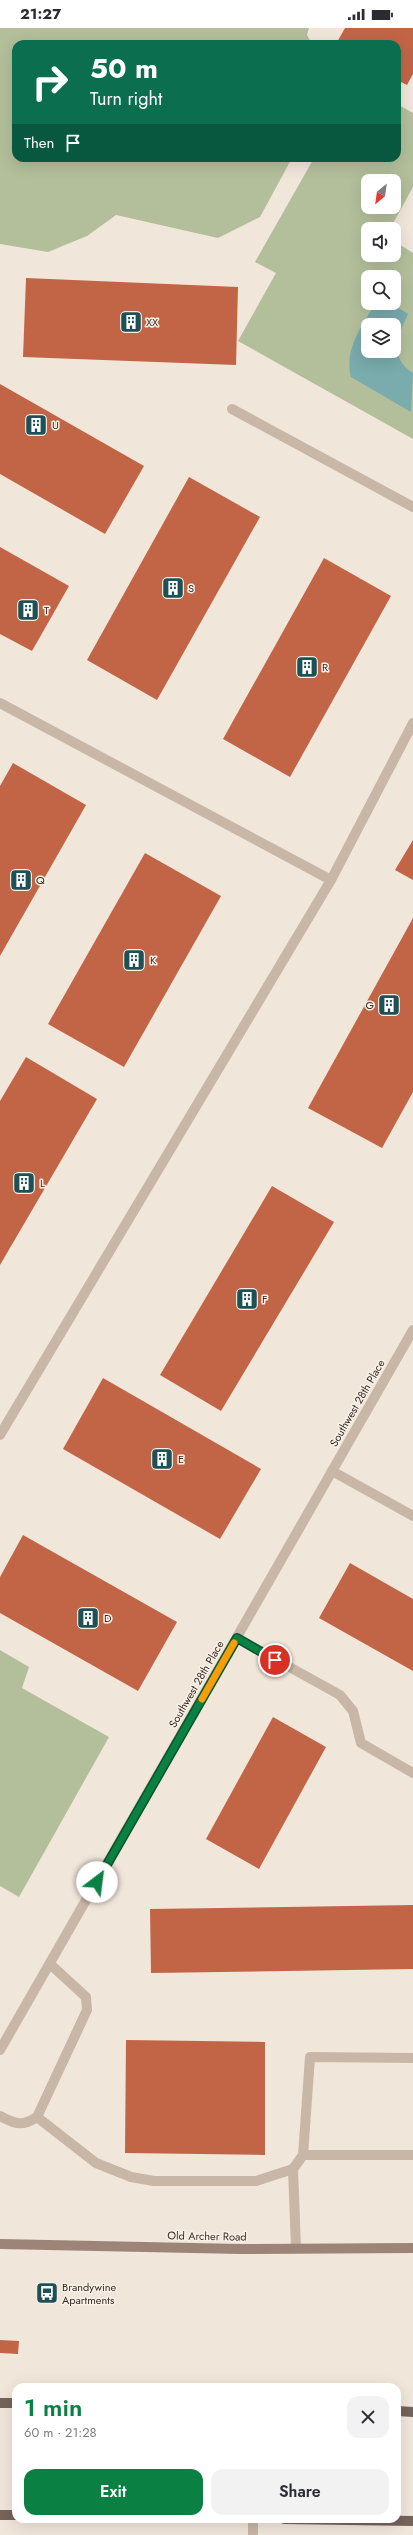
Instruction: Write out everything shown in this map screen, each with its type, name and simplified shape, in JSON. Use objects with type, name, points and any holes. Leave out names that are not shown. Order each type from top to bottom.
[{"type":"main road","points":[[0,2403],[12,2403]]},
{"type":"main road","points":[[401,2411],[413,2412]]},
{"type":"main road","points":[[0,2515],[12,2515]]},
{"type":"main road","points":[[401,2521],[413,2521]]},
{"type":"street","points":[[232,409],[413,507]]},
{"type":"street","points":[[0,703],[331,880]]},
{"type":"street","points":[[0,1435],[331,880],[413,723]]},
{"type":"street","name":"Southwest 28th Place","points":[[0,2050],[413,1330]]},
{"type":"street","points":[[332,1471],[413,1516]]},
{"type":"street","points":[[237,1638],[340,1696],[353,1712],[361,1743],[413,1773]]},
{"type":"street","points":[[0,2116],[15,2124],[26,2124],[37,2117],[87,2010],[88,2003],[86,1997],[50,1964]]},
{"type":"street","points":[[37,2117],[96,2163],[131,2177],[154,2181],[256,2181],[293,2169],[303,2155],[310,2057],[413,2058]]},
{"type":"street","points":[[303,2155],[413,2155]]},
{"type":"street","points":[[293,2169],[296,2248]]},
{"type":"street","name":"Old Archer Road","points":[[0,2244],[413,2248]]},
{"type":"street","points":[[253,2523],[253,2535]]},
{"type":"green space","points":[[0,28],[309,28],[307,35],[310,40],[12,40],[12,162],[290,162],[260,217],[218,238],[116,215],[87,236],[48,252],[0,244]]},
{"type":"green space","points":[[401,106],[413,113],[413,187],[401,209],[401,174],[361,174],[361,214],[398,214],[394,222],[361,222],[361,262],[401,262],[401,245],[413,253],[413,439],[238,341],[276,273],[255,262],[312,162],[401,162]]},
{"type":"green space","points":[[0,1650],[29,1667],[22,1688],[109,1737],[19,1897],[0,1886]]},
{"type":"water","points":[[401,309],[408,314],[401,330],[401,318],[366,318],[371,310]]},
{"type":"water","points":[[361,327],[361,358],[399,358],[405,367],[413,373],[411,412],[351,377],[349,366],[350,357],[352,347]]},
{"type":"building","points":[[345,28],[413,28],[413,74],[407,85],[401,82],[401,40],[338,40]]},
{"type":"building","name":"XX","points":[[26,278],[238,287],[236,365],[23,357]]},
{"type":"building","name":"U","points":[[0,384],[144,466],[105,534],[0,474]]},
{"type":"building","name":"S","points":[[189,477],[260,517],[157,700],[87,660]]},
{"type":"building","name":"T","points":[[0,547],[69,586],[32,651],[0,634]]},
{"type":"building","name":"R","points":[[324,558],[391,596],[290,777],[223,739]]},
{"type":"building","name":"Q","points":[[13,763],[86,805],[0,956],[0,786]]},
{"type":"building","points":[[413,840],[413,880],[395,870]]},
{"type":"building","name":"K","points":[[145,853],[221,896],[124,1067],[48,1024]]},
{"type":"building","name":"G","points":[[413,918],[413,1092],[382,1148],[308,1108]]},
{"type":"building","name":"L","points":[[26,1057],[97,1099],[0,1265],[0,1101]]},
{"type":"building","name":"F","points":[[272,1186],[334,1222],[221,1411],[160,1375]]},
{"type":"building","name":"E","points":[[103,1378],[261,1469],[220,1539],[63,1449]]},
{"type":"building","name":"D","points":[[23,1535],[177,1622],[138,1691],[0,1613],[0,1577]]},
{"type":"building","points":[[350,1563],[413,1599],[413,1671],[319,1618]]},
{"type":"building","points":[[273,1717],[326,1747],[259,1869],[206,1839]]},
{"type":"building","points":[[413,1905],[413,1969],[151,1973],[150,1909]]},
{"type":"building","points":[[126,2040],[265,2042],[265,2155],[125,2153]]},
{"type":"building","points":[[0,2340],[19,2341],[18,2354],[0,2353]]},
{"type":"slow traffic","points":[[202,1699],[234,1643]]},
{"type":"place","name":"XX","points":[[131,322]]},
{"type":"place","name":"U","points":[[36,425]]},
{"type":"place","name":"S","points":[[173,588]]},
{"type":"place","name":"T","points":[[28,610]]},
{"type":"place","name":"R","points":[[307,667]]},
{"type":"place","name":"Q","points":[[21,880]]},
{"type":"place","name":"K","points":[[134,960]]},
{"type":"place","name":"G","points":[[389,1005]]},
{"type":"place","name":"L","points":[[24,1183]]},
{"type":"place","name":"F","points":[[247,1299]]},
{"type":"place","name":"E","points":[[162,1459]]},
{"type":"place","name":"D","points":[[88,1618]]},
{"type":"place","name":"Brandywine Apartments","points":[[47,2293]]},
{"type":"route","points":[[97,1882],[237,1638],[275,1660]]}]
